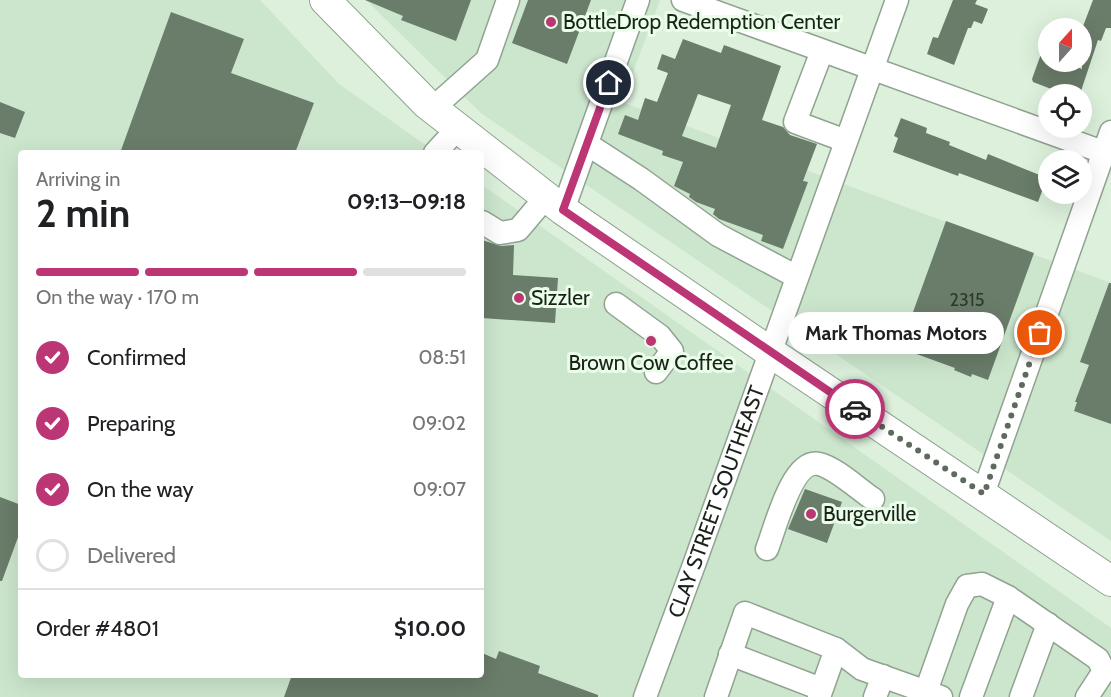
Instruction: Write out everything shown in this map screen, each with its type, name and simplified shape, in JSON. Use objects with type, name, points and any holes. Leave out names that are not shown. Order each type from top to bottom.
[{"type":"main road","points":[[325,0],[432,109],[555,203],[770,352],[1111,581]]},
{"type":"street","points":[[432,109],[487,60],[508,0]]},
{"type":"street","points":[[484,223],[500,233],[518,230],[555,203],[587,144],[638,0]]},
{"type":"street","points":[[683,0],[872,69],[1109,147],[984,494]]},
{"type":"street","name":"CLAY STREET SOUTHEAST","points":[[645,697],[897,0]]},
{"type":"street","points":[[822,51],[795,122],[846,141]]},
{"type":"street","points":[[438,150],[458,128]]},
{"type":"street","points":[[587,144],[641,179],[718,235],[797,277]]},
{"type":"street","points":[[616,304],[660,336],[672,351],[656,372]]},
{"type":"street","points":[[767,549],[797,473],[807,464],[816,463],[827,466],[873,499]]},
{"type":"street","points":[[716,697],[745,613],[836,649],[862,669],[879,687],[930,695],[957,604],[967,586],[982,584],[1008,597],[1098,659],[1104,671],[1087,697]]},
{"type":"street","points":[[971,697],[1008,597]]},
{"type":"street","points":[[1021,697],[1048,624]]},
{"type":"street","points":[[730,654],[820,693],[836,649]]},
{"type":"shaded area","points":[[0,0],[260,0],[339,84],[433,150],[18,150],[18,678],[484,678],[484,186],[1111,628],[1111,697],[0,697]]},
{"type":"shaded area","points":[[366,0],[660,0],[622,102],[1111,283],[1111,541],[482,114]]},
{"type":"building","points":[[365,0],[471,0],[456,41],[401,20],[403,16]]},
{"type":"building","name":"BottleDrop Redemption Center","points":[[528,0],[591,0],[567,64],[512,43]]},
{"type":"building","points":[[953,0],[977,0],[975,4],[988,9],[982,24],[974,21],[971,28],[968,28],[954,65],[927,54],[933,37],[938,38]]},
{"type":"building","points":[[1093,0],[1111,0],[1111,28],[1106,28],[1101,41],[1098,40],[1092,58],[1092,18],[1086,18]]},
{"type":"building","points":[[171,12],[244,39],[231,73],[314,103],[296,150],[121,150]]},
{"type":"building","points":[[683,39],[721,53],[724,45],[781,66],[762,120],[783,127],[790,135],[817,144],[803,181],[808,182],[783,249],[761,241],[763,235],[719,219],[713,214],[715,209],[696,202],[689,197],[690,194],[674,186],[683,162],[662,155],[663,151],[618,134],[625,115],[638,120],[645,98],[657,102],[668,73],[657,69],[662,54],[675,59]],"holes":[[[698,94],[731,105],[716,148],[682,136]]]},
{"type":"building","points":[[1038,62],[1038,72],[1087,72],[1083,84],[1038,84],[1032,79]]},
{"type":"building","points":[[0,102],[25,112],[15,138],[0,133]]},
{"type":"building","points":[[901,118],[927,128],[926,133],[950,142],[949,145],[986,160],[988,154],[1038,174],[1038,202],[893,152],[898,138],[894,136]]},
{"type":"building","points":[[946,221],[1034,253],[988,380],[972,374],[971,377],[954,370],[955,368],[900,348]]},
{"type":"building","name":"Sizzler","points":[[484,241],[501,246],[514,245],[513,275],[558,278],[555,323],[484,318]]},
{"type":"building","points":[[1109,283],[1111,283],[1111,424],[1074,411],[1077,402],[1075,402],[1089,365],[1080,362]]},
{"type":"building","points":[[805,489],[842,502],[827,543],[788,529]]},
{"type":"building","points":[[0,497],[18,504],[18,537],[2,581],[0,581]]},
{"type":"building","points":[[499,651],[540,666],[538,673],[598,695],[598,697],[284,697],[291,678],[484,678],[484,654],[496,659]]},
{"type":"way so far","points":[[855,409],[984,494],[1040,333]]},
{"type":"place","name":"BottleDrop Redemption Center","points":[[551,22]]},
{"type":"place","name":"Sizzler","points":[[519,298]]},
{"type":"place","name":"Mark Thomas Motors","points":[[1040,333]]},
{"type":"place","name":"Brown Cow Coffee","points":[[651,341]]},
{"type":"place","name":"Burgerville","points":[[811,514]]},
{"type":"route","points":[[609,83],[563,210],[855,409]]}]
